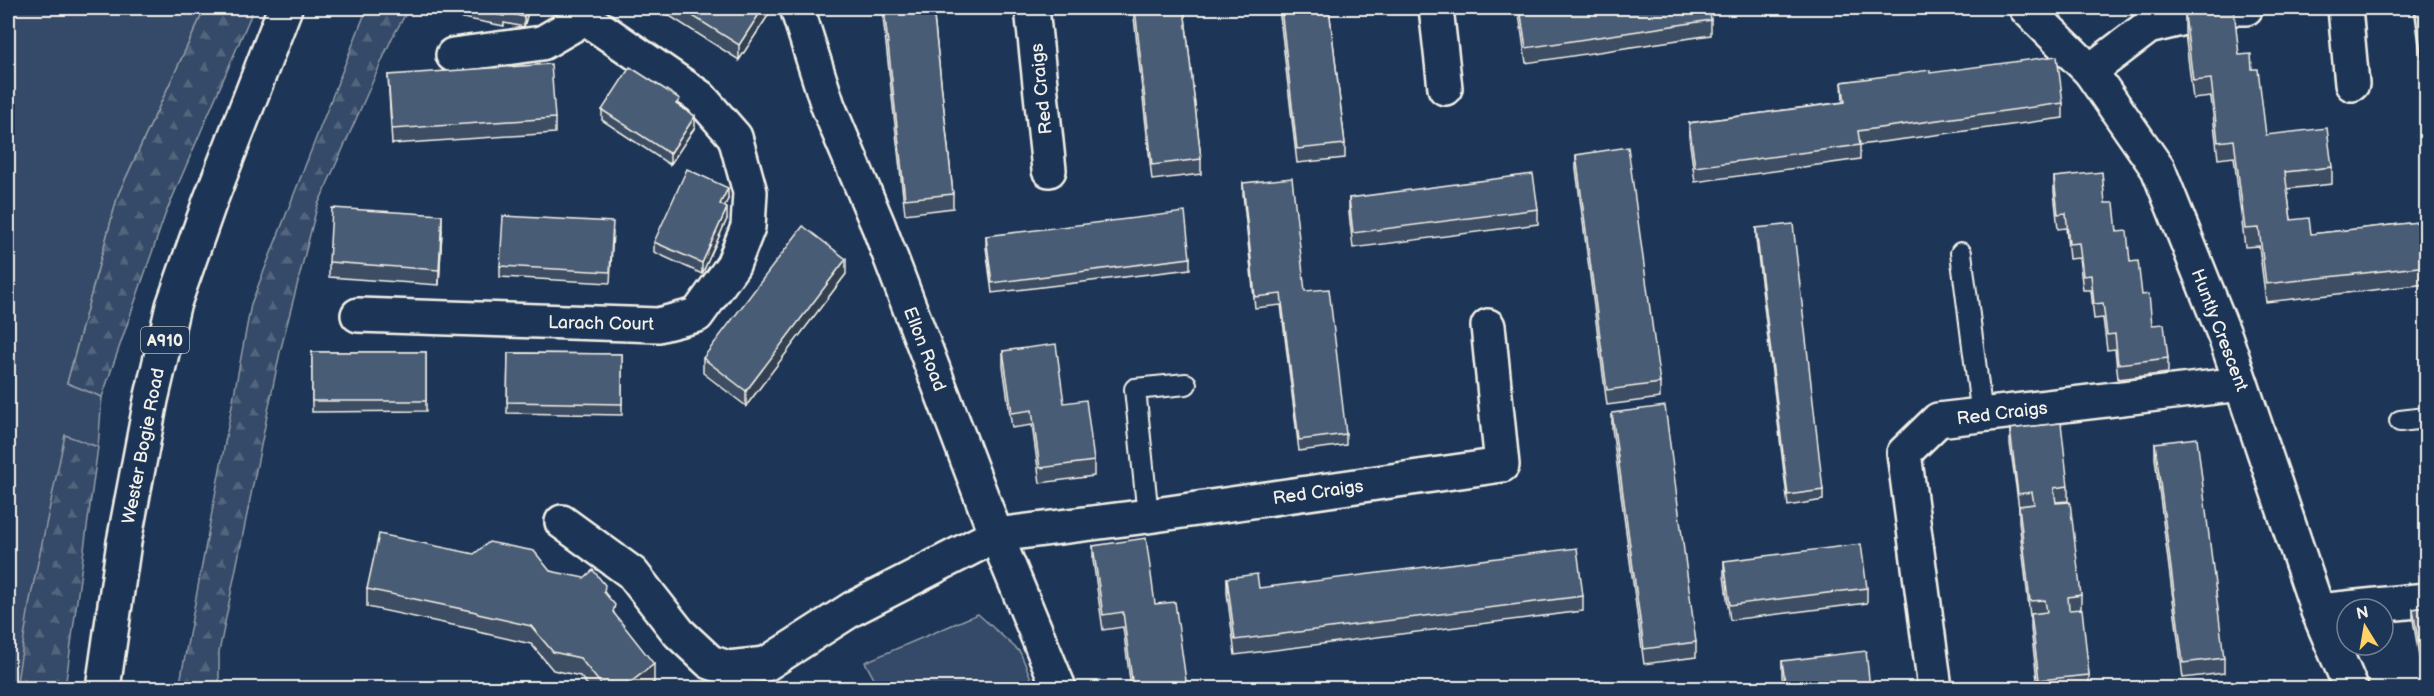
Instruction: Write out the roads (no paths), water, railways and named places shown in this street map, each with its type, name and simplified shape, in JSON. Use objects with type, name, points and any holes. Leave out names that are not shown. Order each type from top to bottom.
[{"type":"street","name":"Wester Bogie Road","points":[[103,688],[124,542],[173,306],[209,204],[285,8]]},
{"type":"street","name":"Ellon Road","points":[[797,8],[828,106],[879,227],[996,535],[1059,688]]},
{"type":"street","name":"Red Craigs","points":[[1032,8],[1049,170]]},
{"type":"street","points":[[1436,8],[1445,88]]},
{"type":"street","name":"Huntly Crescent","points":[[2026,8],[2090,71],[2158,169],[2241,384],[2318,611],[2351,688]]},
{"type":"street","points":[[2090,71],[2148,27],[2226,8],[2246,8]]},
{"type":"street","points":[[2344,8],[2352,84]]},
{"type":"street","points":[[453,55],[542,43],[583,13]]},
{"type":"street","name":"Larach Court","points":[[358,315],[658,325],[698,315],[733,265],[748,227],[750,192],[735,137],[700,97],[583,13]]},
{"type":"street","name":"Red Craigs","points":[[996,535],[1148,516],[1502,465],[1488,326]]},
{"type":"street","name":"Red Craigs","points":[[1935,688],[1904,453],[1938,420],[2241,384]]},
{"type":"street","points":[[562,522],[632,573],[679,633],[710,662],[728,668],[766,664],[852,609],[996,535]]},
{"type":"street","points":[[2318,611],[2427,600]]},
{"type":"lane","points":[[1961,253],[1982,416]]},
{"type":"lane","points":[[1148,516],[1135,389],[1186,384]]},
{"type":"lane","points":[[2400,421],[2427,418]]}]
